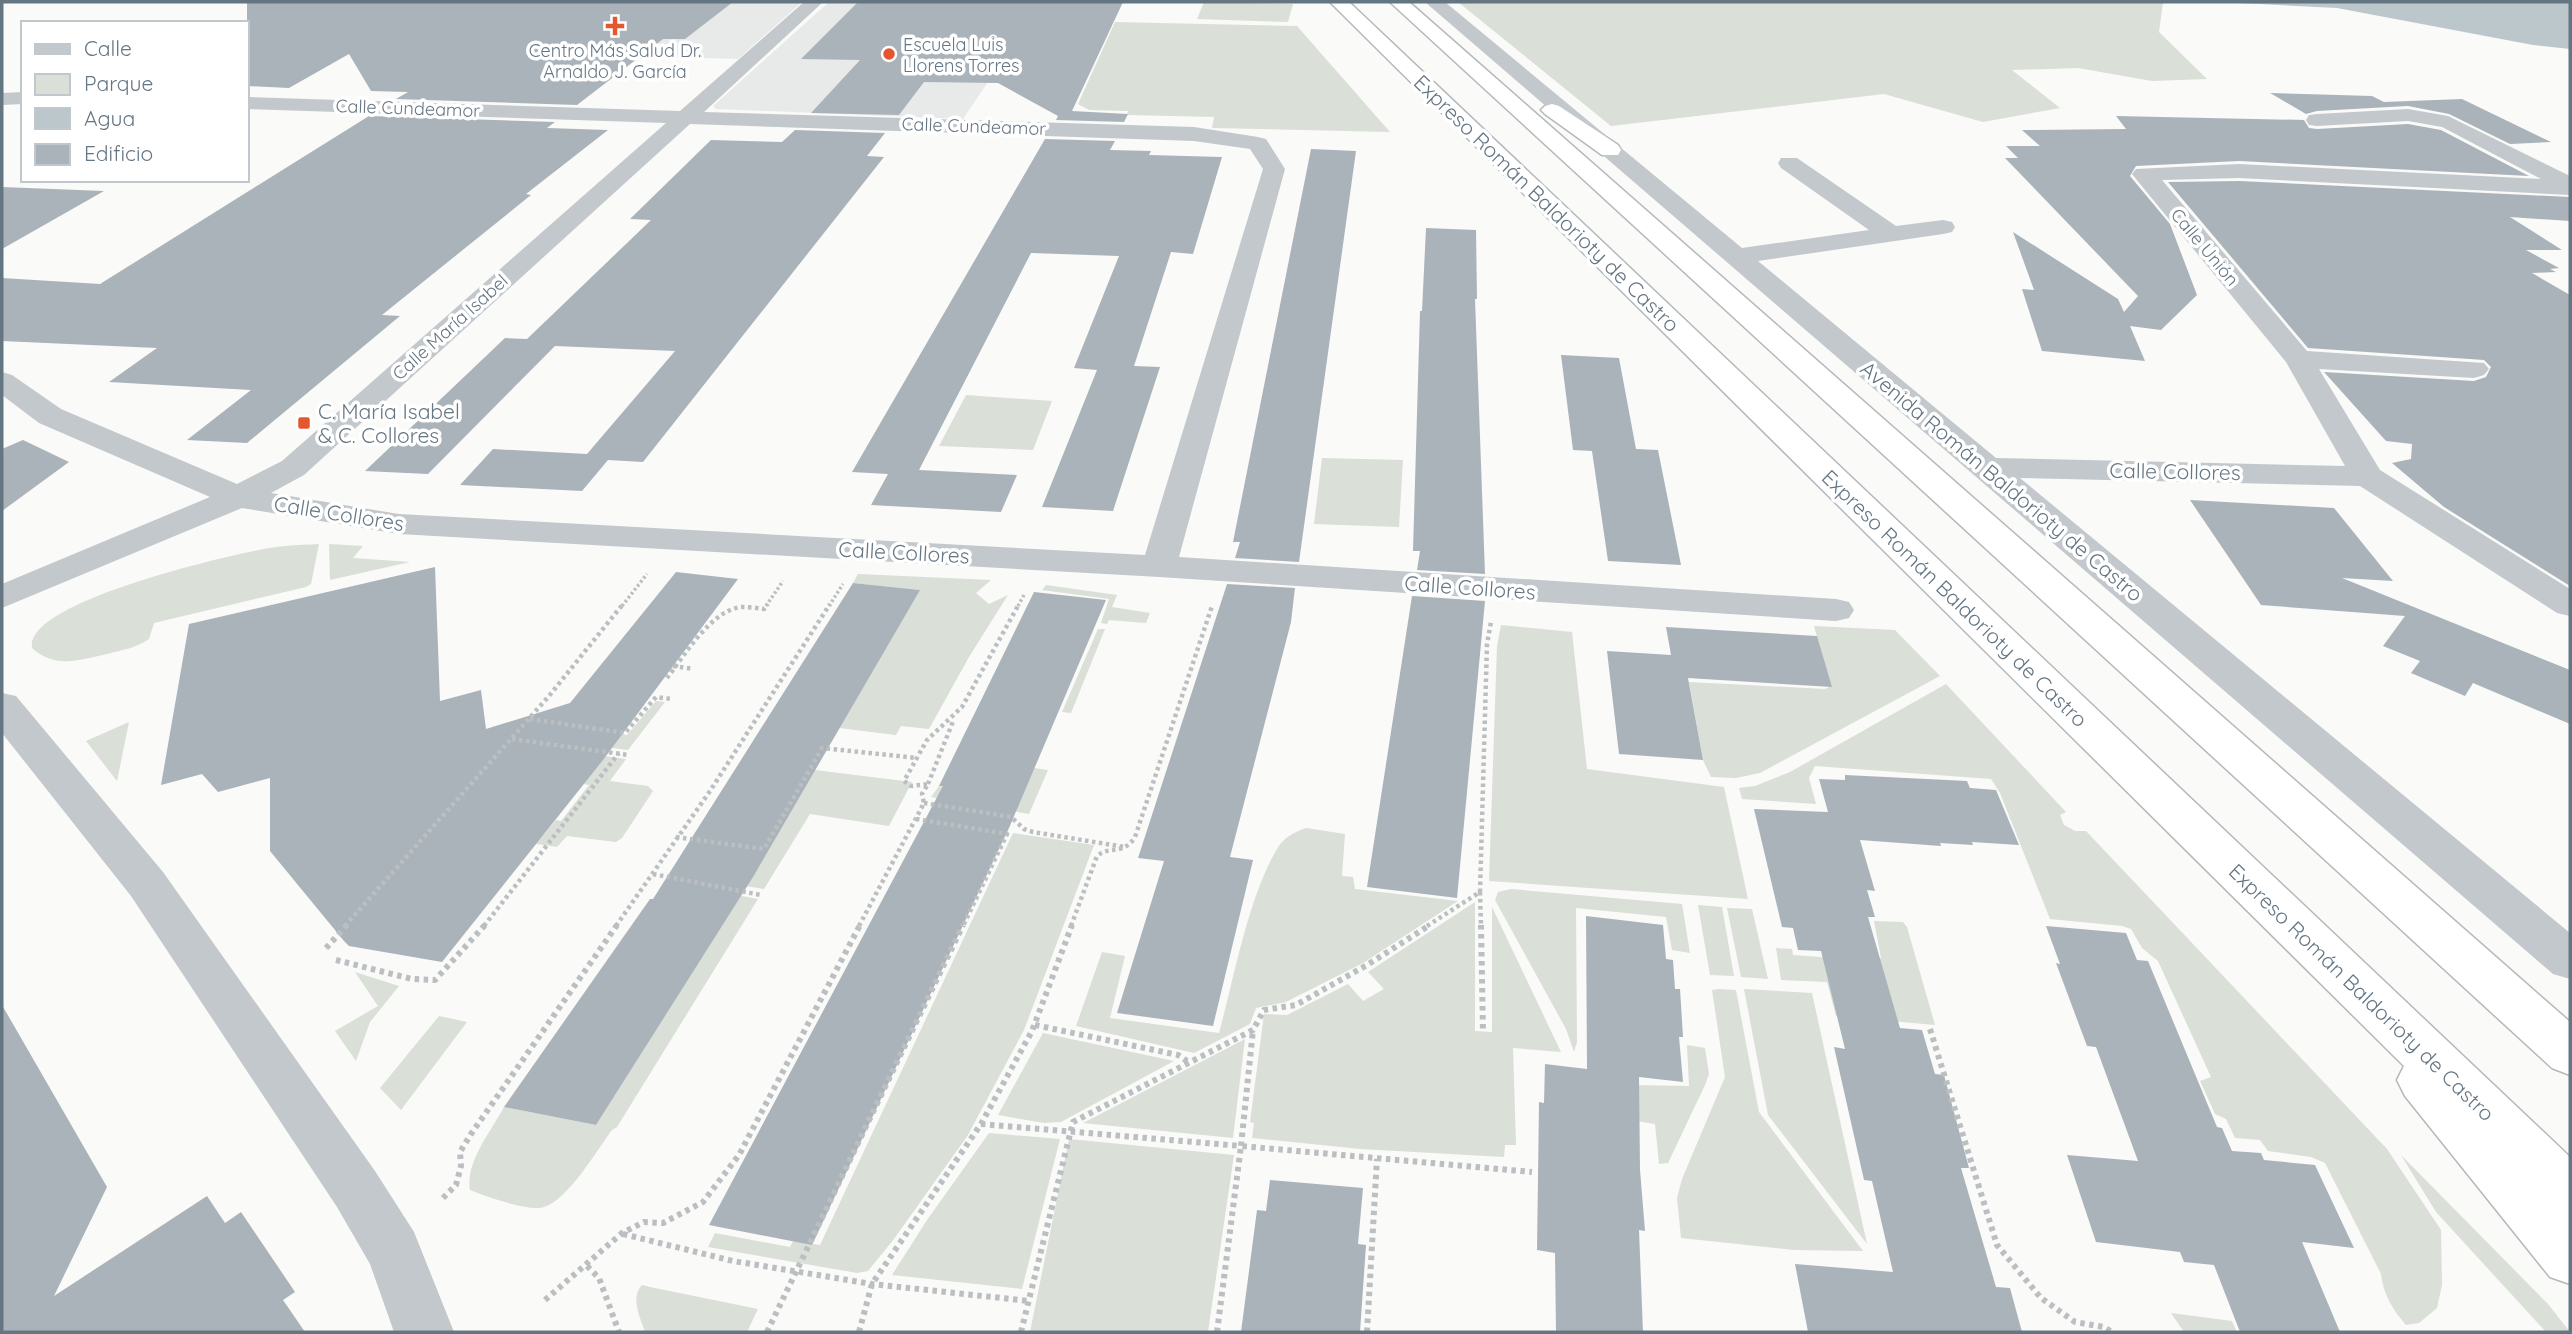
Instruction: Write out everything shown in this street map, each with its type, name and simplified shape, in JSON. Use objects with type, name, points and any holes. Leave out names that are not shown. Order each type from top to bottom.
[{"type":"highway","name":"Expreso Román Baldorioty de Castro","points":[[1339,2],[2570,1194]]},
{"type":"highway","points":[[1399,2],[2570,1053]]},
{"type":"highway","points":[[1406,2],[1438,22],[1575,128],[1610,150]]},
{"type":"highway","points":[[2291,923],[2570,1257]]},
{"type":"street","name":"Calle María Isabel","points":[[2,597],[237,497],[293,468],[683,116],[814,2]]},
{"type":"street","name":"Avenida Román Baldorioty de Castro","points":[[1434,2],[2570,960]]},
{"type":"street","points":[[2,99],[21,98]]},
{"type":"street","name":"Calle Cundeamor","points":[[248,103],[1194,134],[1258,144],[1274,169],[1159,566]]},
{"type":"street","points":[[2317,120],[2409,115],[2448,122],[2570,186]]},
{"type":"street","points":[[1789,163],[1891,234]]},
{"type":"street","name":"Calle Unión","points":[[2570,186],[2239,171],[2144,174],[2299,359],[2367,476],[2570,605]]},
{"type":"street","points":[[1736,256],[1943,227]]},
{"type":"street","points":[[2299,359],[2474,369]]},
{"type":"street","name":"Calle Collores","points":[[2,381],[50,416],[237,497],[399,523],[1159,566],[1836,610]]},
{"type":"street","name":"Calle Collores","points":[[1984,467],[2367,476]]},
{"type":"street","points":[[2,706],[138,872],[345,1172],[394,1251],[424,1332]]},
{"type":"path","points":[[667,678],[704,629],[724,613],[740,607],[764,609],[769,606],[799,546]]},
{"type":"path","points":[[326,948],[530,719],[651,569]]},
{"type":"path","points":[[443,1198],[456,1185],[461,1166],[460,1152],[471,1135],[653,874],[676,836],[710,792],[846,578]]},
{"type":"path","points":[[545,1300],[622,1233],[644,1222],[663,1223],[703,1202],[739,1155],[924,803],[922,794],[949,737],[954,719],[1028,588]]},
{"type":"path","points":[[859,1332],[872,1284],[981,1124],[1035,1025],[1097,856],[1101,852],[1121,851],[1135,837],[1214,599]]},
{"type":"path","points":[[1483,1032],[1480,891],[1487,644],[1492,614]]},
{"type":"path","points":[[674,666],[693,669]]},
{"type":"path","points":[[530,719],[625,733],[656,697],[671,699]]},
{"type":"path","points":[[928,784],[911,786],[904,781],[934,730],[943,722],[954,719]]},
{"type":"path","points":[[511,739],[628,755]]},
{"type":"path","points":[[676,836],[764,849],[822,748],[917,758]]},
{"type":"path","points":[[335,960],[412,979],[435,980],[484,927],[619,753]]},
{"type":"path","points":[[924,803],[1011,817],[1024,829],[1033,832],[1126,848]]},
{"type":"path","points":[[767,1332],[1007,834],[916,818]]},
{"type":"path","points":[[653,874],[761,895]]},
{"type":"path","points":[[1217,1332],[1253,1030],[1264,1010],[1287,1008],[1367,965],[1480,891]]},
{"type":"path","points":[[1035,1025],[1178,1055],[1188,1061]]},
{"type":"path","points":[[1930,1029],[1997,1245],[2041,1298],[2075,1322],[2104,1327],[2112,1332]]},
{"type":"path","points":[[1021,1332],[1073,1122],[1253,1030]]},
{"type":"path","points":[[981,1124],[1532,1172]]},
{"type":"path","points":[[1367,1332],[1377,1158]]},
{"type":"path","points":[[622,1233],[733,1261],[872,1284],[1029,1301]]},
{"type":"path","points":[[587,1266],[599,1278],[619,1332]]},
{"type":"shaded area","name":"Centro Más Salud Dr. Arnaldo J. García","points":[[495,2],[802,2],[738,59],[416,50]]},
{"type":"shaded area","name":"Escuela Luis Llorens Torres","points":[[829,2],[1042,2],[963,119],[716,109],[713,106]]},
{"type":"green space","points":[[1204,2],[1293,4],[1288,22],[1197,19]]},
{"type":"green space","points":[[1458,2],[2163,2],[2159,32],[2207,79],[2152,81],[2078,68],[2012,70],[2060,108],[1983,122],[1884,94],[1611,126]]},
{"type":"green space","points":[[1115,22],[1297,26],[1390,132],[1212,128],[1214,117],[1127,115],[1128,111],[1089,110],[1078,104]]},
{"type":"green space","points":[[966,395],[1052,401],[1033,450],[939,446]]},
{"type":"green space","points":[[1322,458],[1403,460],[1399,527],[1314,524]]},
{"type":"green space","points":[[319,544],[311,584],[306,587],[154,623],[149,639],[144,642],[97,656],[58,661],[41,655],[32,648],[38,631],[58,615],[89,599],[127,585],[254,551]]},
{"type":"green space","points":[[329,544],[363,546],[353,558],[410,562],[330,580]]},
{"type":"green space","points":[[858,574],[991,580],[976,593],[989,604],[1008,595],[969,657],[929,729],[901,726],[896,735],[839,728],[919,590],[853,583]]},
{"type":"green space","points":[[1046,585],[1117,595],[1112,607],[1150,613],[1146,623],[1109,620],[1107,624],[1101,623],[1109,599],[1042,590]]},
{"type":"green space","points":[[1501,625],[1572,632],[1587,769],[1724,787],[1748,899],[1489,881],[1497,646]]},
{"type":"green space","points":[[1814,626],[1895,630],[1940,676],[1760,773],[1736,778],[1711,777],[1703,760],[1689,682],[1825,689],[1831,686]]},
{"type":"green space","points":[[1098,629],[1105,629],[1071,713],[1062,712]]},
{"type":"green space","points":[[1946,684],[2066,812],[2060,815],[2064,825],[2075,831],[2086,831],[2387,1149],[2441,1230],[2442,1285],[2437,1308],[2419,1323],[2406,1325],[2393,1308],[2386,1295],[2381,1274],[2325,1163],[2311,1157],[2268,1151],[2260,1140],[2235,1138],[2226,1119],[2215,1114],[2200,1081],[2211,1077],[2158,961],[2142,948],[2131,929],[2050,919],[2000,793],[1991,779],[1815,766],[1809,778],[1816,804],[1742,799],[1739,788],[1755,786],[1790,772]]},
{"type":"green space","points":[[656,701],[665,702],[628,750],[544,739],[554,726],[627,735]]},
{"type":"green space","points":[[129,722],[117,781],[86,741]]},
{"type":"green space","points":[[533,746],[626,759],[610,781],[648,786],[653,791],[622,838],[616,842],[567,836],[557,847],[536,844],[556,820],[561,821],[589,785],[519,774]]},
{"type":"green space","points":[[1034,768],[1048,770],[1029,814],[931,797],[939,786],[1022,795]]},
{"type":"green space","points":[[815,770],[912,782],[889,826],[810,814],[764,889],[671,874]]},
{"type":"green space","points":[[1306,828],[1345,834],[1342,876],[1353,877],[1355,889],[1458,901],[1363,963],[1286,1002],[1256,1008],[1250,1024],[1194,1053],[1076,1026],[1102,952],[1125,956],[1110,1018],[1219,1033],[1250,914],[1267,868],[1282,842]]},
{"type":"green space","points":[[1013,833],[1094,845],[1024,1030],[968,1135],[894,1239],[868,1271],[857,1273],[708,1247],[715,1233],[790,1247],[793,1241],[820,1245]]},
{"type":"green space","points":[[666,882],[758,899],[617,1127],[563,1195],[553,1203],[537,1208],[507,1203],[470,1190],[475,1157],[504,1107],[596,1125],[730,912]]},
{"type":"green space","points":[[1511,889],[1682,904],[1690,953],[1672,950],[1666,917],[1576,908],[1577,1042],[1574,1052],[1566,1029],[1495,900],[1498,892]]},
{"type":"green space","points":[[1475,902],[1475,1031],[1492,1032],[1492,907],[1561,1052],[1513,1048],[1516,1145],[1505,1145],[1504,1157],[1360,1149],[1252,1138],[1254,1123],[1250,1122],[1264,1014],[1287,1015],[1348,984],[1363,1001],[1384,989],[1368,972]]},
{"type":"green space","points":[[1698,905],[1722,907],[1734,976],[1710,975]]},
{"type":"green space","points":[[1727,908],[1752,909],[1768,979],[1741,977]]},
{"type":"green space","points":[[1874,921],[1903,922],[1907,927],[1935,1025],[1836,1016],[1827,982],[1781,980],[1776,948],[1792,949],[1793,955],[1874,961],[1881,958]]},
{"type":"green space","points":[[355,972],[399,986],[370,1022],[356,1061],[335,1031],[378,1006]]},
{"type":"green space","points":[[1744,989],[1812,993],[1867,1244],[1768,1115]]},
{"type":"green space","points":[[1712,990],[1736,990],[1759,1112],[1863,1251],[1794,1250],[1681,1238],[1677,1198],[1682,1179],[1725,1077]]},
{"type":"green space","points":[[439,1016],[467,1022],[401,1110],[380,1088]]},
{"type":"green space","points":[[1043,1033],[1174,1061],[1061,1122],[1044,1123],[998,1115]]},
{"type":"green space","points":[[1245,1039],[1233,1138],[1083,1123]]},
{"type":"green space","points":[[1687,1045],[1705,1048],[1709,1074],[1668,1163],[1659,1164],[1655,1124],[1636,1121],[1632,1085],[1689,1086]]},
{"type":"green space","points":[[989,1133],[1060,1139],[1022,1289],[892,1275],[927,1220]]},
{"type":"green space","points":[[1069,1139],[1234,1155],[1208,1332],[1030,1332]]},
{"type":"green space","points":[[2401,1155],[2548,1304],[2570,1332],[2546,1332],[2436,1212]]},
{"type":"green space","points":[[642,1285],[758,1309],[747,1332],[645,1332],[636,1302],[638,1290]]},
{"type":"green space","points":[[2171,1313],[2232,1321],[2237,1332],[2184,1332]]},
{"type":"water","points":[[2220,2],[2570,2],[2570,49],[2533,45],[2337,8]]},
{"type":"building","points":[[247,2],[733,2],[685,39],[663,39],[577,105],[396,99],[408,92],[371,91],[349,54],[289,88],[248,86]]},
{"type":"building","name":"Escuela Luis Llorens Torres","points":[[858,2],[1123,2],[1072,111],[1128,114],[1124,122],[1056,120],[1058,116],[998,83],[924,82],[899,115],[811,113],[860,60],[801,59]]},
{"type":"building","points":[[2270,93],[2372,96],[2384,102],[2462,99],[2551,142],[2510,144],[2449,114],[2408,106],[2317,111],[2306,114]]},
{"type":"building","points":[[369,116],[555,122],[547,128],[608,130],[526,194],[531,195],[382,315],[400,316],[247,443],[187,440],[251,390],[109,382],[157,348],[2,341],[2,278],[100,284]]},
{"type":"building","points":[[2116,116],[2304,120],[2309,128],[2317,129],[2408,124],[2441,130],[2529,176],[2239,161],[2136,166],[2130,176],[2170,224],[2197,295],[2161,330],[2130,326],[2145,361],[2042,351],[2022,289],[2034,290],[2013,232],[2118,299],[2124,312],[2138,296],[2005,158],[2018,158],[2006,146],[2040,146],[2022,130],[2126,129]]},
{"type":"building","points":[[795,130],[885,133],[867,156],[884,157],[643,462],[608,460],[582,491],[460,485],[493,449],[587,454],[675,351],[555,346],[428,474],[365,471],[505,338],[527,339],[651,220],[630,219],[711,140],[782,142]]},
{"type":"building","points":[[1045,139],[1115,141],[1110,150],[1151,151],[1149,155],[1222,157],[1193,254],[1171,252],[1134,366],[1160,367],[1113,511],[1042,507],[1097,370],[1074,368],[1119,256],[1031,253],[919,470],[1017,475],[1001,512],[871,505],[888,474],[852,472]]},
{"type":"building","points":[[1311,149],[1356,151],[1299,562],[1235,558],[1240,542],[1233,542]]},
{"type":"building","points":[[2239,181],[2570,197],[2570,221],[2510,217],[2562,250],[2526,250],[2559,268],[2550,269],[2556,272],[2532,273],[2570,295],[2570,586],[2444,507],[2392,463],[2411,459],[2412,444],[2386,441],[2324,372],[2474,381],[2486,377],[2491,367],[2484,360],[2308,348],[2168,182]]},
{"type":"building","points":[[2,187],[104,191],[2,249]]},
{"type":"building","points":[[1426,228],[1476,230],[1475,299],[1485,574],[1417,570],[1420,551],[1413,551],[1420,311]]},
{"type":"building","points":[[1561,355],[1619,358],[1636,449],[1658,450],[1681,565],[1608,561],[1592,451],[1573,450]]},
{"type":"building","points":[[23,440],[69,462],[2,511],[2,449]]},
{"type":"building","points":[[2190,500],[2334,508],[2393,581],[2342,578],[2570,670],[2570,724],[2473,683],[2465,696],[2411,673],[2420,661],[2383,646],[2405,616],[2261,605]]},
{"type":"building","points":[[435,567],[440,701],[481,690],[486,729],[570,703],[676,572],[738,579],[603,760],[442,962],[349,946],[344,941],[270,851],[270,778],[218,792],[202,774],[161,785],[189,624]]},
{"type":"building","points":[[853,583],[920,590],[753,877],[596,1125],[504,1107],[650,899],[653,899]]},
{"type":"building","points":[[1227,584],[1295,588],[1291,622],[1230,857],[1253,860],[1213,1026],[1117,1013],[1164,861],[1138,858]]},
{"type":"building","points":[[1034,592],[1106,600],[1009,828],[812,1245],[709,1225],[943,786],[939,786]]},
{"type":"building","points":[[1412,596],[1485,601],[1457,898],[1367,887]]},
{"type":"building","points":[[1666,627],[1817,636],[1832,687],[1688,678],[1703,760],[1619,754],[1607,651],[1671,655]]},
{"type":"building","points":[[1845,775],[1967,781],[1970,788],[1996,790],[2019,845],[1972,842],[1973,845],[1940,843],[1941,846],[1860,840],[1875,891],[1867,890],[1875,917],[1868,917],[1900,1028],[1922,1030],[1935,1074],[1944,1075],[1969,1168],[1961,1168],[1996,1287],[2010,1288],[2022,1332],[1808,1332],[1795,1264],[1893,1272],[1872,1181],[1864,1180],[1834,1047],[1845,1049],[1821,951],[1798,950],[1793,928],[1782,927],[1754,809],[1828,812],[1819,779],[1845,780]]},
{"type":"building","points":[[1586,916],[1663,925],[1666,959],[1673,960],[1675,989],[1680,989],[1683,1037],[1679,1037],[1683,1082],[1639,1077],[1640,1170],[1645,1231],[1639,1230],[1643,1332],[1556,1332],[1555,1253],[1537,1250],[1539,1102],[1544,1103],[1545,1064],[1587,1069]]},
{"type":"building","points":[[2046,926],[2126,933],[2137,960],[2148,961],[2217,1127],[2222,1128],[2232,1151],[2261,1153],[2264,1160],[2315,1165],[2354,1248],[2302,1242],[2340,1332],[2240,1332],[2214,1265],[2184,1262],[2180,1252],[2096,1242],[2067,1155],[2138,1161],[2096,1047],[2087,1046],[2056,963],[2060,964]]},
{"type":"building","points":[[2,1005],[107,1187],[54,1296],[207,1196],[225,1223],[241,1212],[295,1292],[283,1300],[305,1332],[2,1332]]},
{"type":"building","points":[[1270,1180],[1363,1188],[1358,1244],[1366,1245],[1360,1332],[1241,1332],[1257,1210],[1266,1211]]},
{"type":"place","name":"Centro Más Salud Dr. Arnaldo J. García","points":[[615,26]]},
{"type":"place","name":"Escuela Luis Llorens Torres","points":[[889,54]]},
{"type":"place","name":"C. María Isabel & C. Collores","points":[[304,423]]}]
